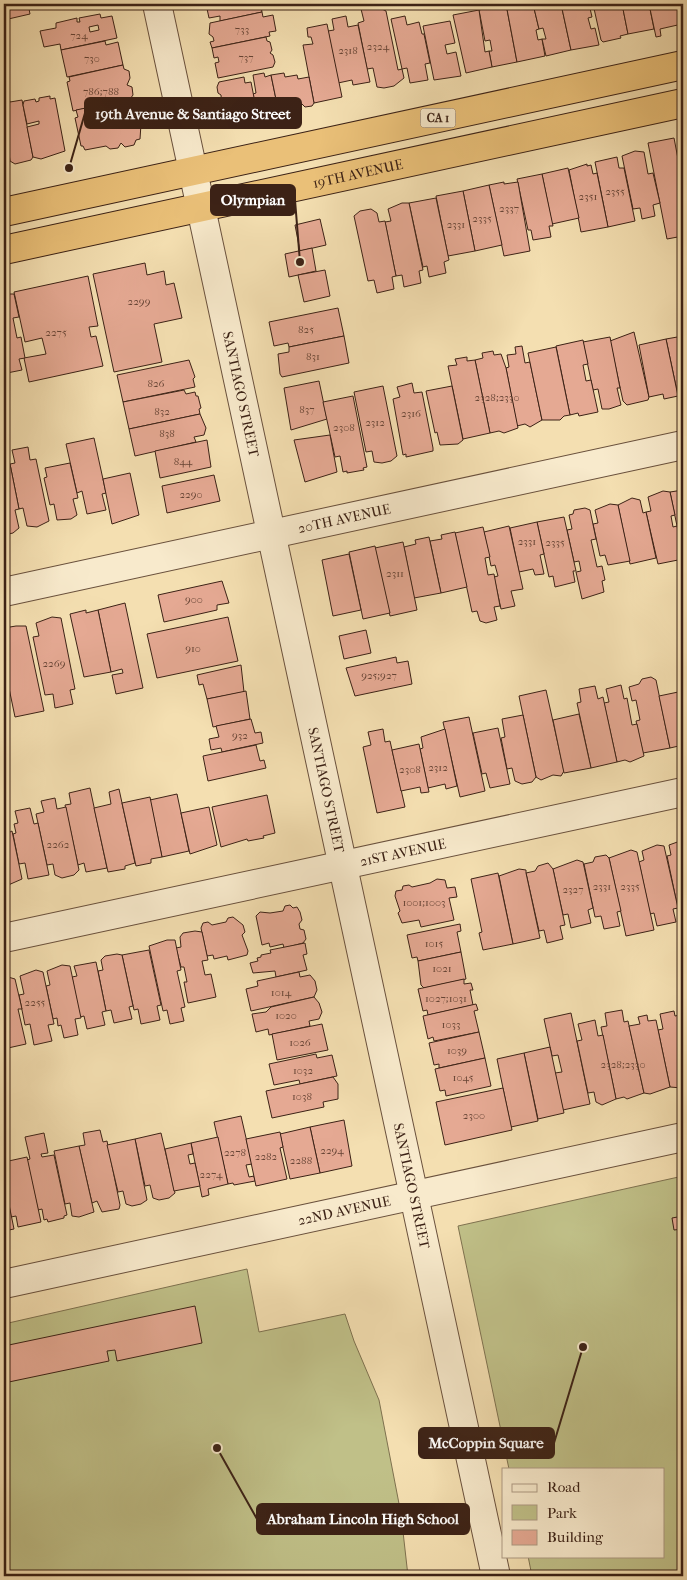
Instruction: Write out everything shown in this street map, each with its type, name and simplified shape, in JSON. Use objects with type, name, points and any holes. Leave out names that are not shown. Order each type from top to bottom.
[{"type":"highway","name":"CA 1","points":[[4,212],[683,65]]},
{"type":"highway","name":"19TH AVENUE","points":[[4,250],[683,103]]},
{"type":"street","name":"SANTIAGO STREET","points":[[157,4],[496,1576]]},
{"type":"street","name":"20TH AVENUE","points":[[4,592],[683,445]]},
{"type":"street","name":"21ST AVENUE","points":[[4,938],[683,792]]},
{"type":"street","name":"22ND AVENUE","points":[[4,1284],[683,1137]]},
{"type":"green space","points":[[683,1176],[683,1576],[532,1576],[528,1558],[664,1558],[664,1468],[509,1468],[458,1226]]},
{"type":"green space","points":[[247,1269],[259,1332],[345,1314],[354,1341],[379,1400],[401,1514],[408,1576],[4,1576],[4,1324]]},
{"type":"building","points":[[4,4],[28,4],[30,14],[4,20]]},
{"type":"building","points":[[206,4],[271,4],[261,6],[262,12],[220,21],[220,16],[209,18]]},
{"type":"building","points":[[506,4],[517,62],[492,67],[489,51],[492,51],[490,40],[485,41],[479,10]]},
{"type":"building","points":[[506,4],[533,4],[539,29],[536,30],[538,40],[542,39],[545,56],[517,62]]},
{"type":"building","points":[[533,4],[561,4],[571,50],[546,56],[542,39],[546,39],[543,28],[539,29]]},
{"type":"building","points":[[561,4],[589,4],[592,17],[588,18],[591,29],[595,28],[599,45],[571,50]]},
{"type":"building","points":[[593,4],[622,4],[628,34],[620,36],[621,38],[603,42]]},
{"type":"building","points":[[622,4],[649,4],[654,29],[628,34]]},
{"type":"building","points":[[649,4],[677,4],[682,24],[660,29],[661,36],[656,37]]},
{"type":"building","points":[[683,4],[683,22],[681,23],[678,5]]},
{"type":"building","points":[[380,5],[380,8],[386,11],[398,70],[402,69],[404,78],[394,86],[384,88],[377,87],[373,68],[367,69],[358,23],[364,21],[361,9]]},
{"type":"building","points":[[479,10],[485,52],[489,51],[492,67],[466,73],[453,15]]},
{"type":"building","points":[[262,12],[263,17],[273,15],[276,31],[269,32],[270,36],[212,48],[210,42],[214,41],[213,37],[209,34],[210,23]]},
{"type":"building","points":[[100,14],[101,18],[112,16],[117,38],[61,50],[60,44],[44,47],[40,31],[56,28],[56,23],[77,18],[77,22],[80,22],[79,18]],"holes":[[[98,25],[99,30],[90,32],[89,27]]]},
{"type":"building","points":[[346,16],[348,27],[358,25],[370,82],[353,85],[352,80],[338,83],[328,31],[334,30],[332,19]]},
{"type":"building","points":[[405,16],[407,25],[419,22],[422,34],[424,34],[430,63],[425,64],[428,80],[410,83],[407,68],[402,69],[391,19]]},
{"type":"building","points":[[450,21],[455,43],[445,45],[447,54],[456,52],[461,76],[434,80],[423,26]]},
{"type":"building","points":[[327,24],[342,97],[314,103],[303,45],[313,44],[311,37],[308,37],[307,28]]},
{"type":"building","points":[[266,37],[267,41],[270,42],[272,50],[270,53],[273,55],[275,62],[273,67],[218,78],[215,63],[219,62],[218,57],[214,58],[212,48]]},
{"type":"building","points":[[105,41],[106,45],[118,42],[123,65],[67,77],[61,50]]},
{"type":"building","points":[[123,65],[124,69],[129,71],[130,78],[127,85],[132,87],[133,95],[130,99],[73,111],[67,82],[70,81],[69,77]]},
{"type":"building","points":[[264,73],[265,77],[271,75],[278,109],[257,113],[253,94],[256,93],[253,75]]},
{"type":"building","points":[[284,73],[285,77],[297,75],[298,79],[309,77],[314,103],[312,106],[305,107],[302,104],[291,106],[288,111],[282,112],[278,109],[271,75]]},
{"type":"building","points":[[244,77],[245,83],[251,82],[258,118],[251,119],[247,116],[234,122],[227,120],[223,117],[221,95],[218,93],[217,87],[219,82]]},
{"type":"building","points":[[7,92],[10,102],[22,100],[33,157],[31,160],[15,164],[10,161],[9,153],[5,154],[4,93]]},
{"type":"building","points":[[50,96],[50,99],[55,98],[65,151],[41,159],[33,157],[27,127],[39,124],[39,121],[27,124],[23,105],[24,101],[35,99],[36,102],[39,101],[39,98]]},
{"type":"building","points":[[130,99],[138,109],[139,115],[136,120],[141,124],[140,139],[136,140],[134,145],[125,147],[121,143],[118,148],[110,149],[106,146],[85,150],[81,146],[75,118],[78,117],[76,110]]},
{"type":"building","points":[[674,138],[683,185],[683,236],[667,239],[648,143]]},
{"type":"building","points":[[4,148],[7,164],[4,164]]},
{"type":"building","points":[[635,151],[644,152],[648,174],[653,173],[660,203],[653,205],[655,216],[642,219],[640,208],[633,209],[622,156]]},
{"type":"building","points":[[617,157],[619,168],[624,168],[635,221],[608,227],[595,162]]},
{"type":"building","points":[[683,158],[683,185],[678,159]]},
{"type":"building","points":[[587,164],[587,166],[591,165],[593,174],[597,173],[608,227],[581,232],[569,170]]},
{"type":"building","points":[[568,168],[579,218],[552,224],[542,174]]},
{"type":"building","points":[[542,174],[553,226],[549,226],[551,237],[533,240],[531,230],[528,230],[517,179]]},
{"type":"building","points":[[504,182],[504,184],[518,182],[530,251],[504,256],[489,185]]},
{"type":"building","points":[[489,185],[502,245],[475,251],[463,191]]},
{"type":"building","points":[[463,191],[475,251],[448,256],[436,196]]},
{"type":"building","points":[[436,198],[449,260],[444,262],[446,273],[429,277],[427,266],[423,267],[409,203]]},
{"type":"building","points":[[402,203],[409,203],[423,270],[419,271],[421,283],[404,287],[402,275],[396,276],[385,222],[391,221],[388,209]]},
{"type":"building","points":[[371,209],[377,213],[379,222],[385,221],[396,276],[392,277],[394,289],[377,293],[374,280],[368,281],[354,216],[360,211]]},
{"type":"building","points":[[320,219],[326,245],[300,251],[295,225]]},
{"type":"building","points":[[312,248],[316,271],[289,277],[285,254]]},
{"type":"building","points":[[145,263],[147,275],[164,271],[166,285],[174,283],[182,318],[154,324],[162,362],[114,372],[93,274]]},
{"type":"building","points":[[325,270],[330,296],[304,302],[298,275]]},
{"type":"building","points":[[88,276],[98,326],[89,327],[91,337],[96,336],[103,366],[29,382],[24,358],[46,354],[42,338],[25,342],[14,292]]},
{"type":"building","points":[[4,294],[14,294],[19,317],[13,318],[17,338],[21,337],[25,358],[19,359],[22,370],[7,373],[4,361]]},
{"type":"building","points":[[338,308],[344,336],[289,347],[288,343],[274,346],[269,322]]},
{"type":"building","points":[[634,332],[649,397],[648,400],[627,405],[623,401],[610,341]]},
{"type":"building","points":[[344,336],[349,363],[282,377],[280,374],[278,354],[289,352],[289,347]]},
{"type":"building","points":[[683,336],[683,390],[677,391],[666,339]]},
{"type":"building","points":[[610,337],[620,388],[617,388],[621,405],[602,409],[598,389],[593,390],[583,342]]},
{"type":"building","points":[[666,339],[678,396],[664,399],[663,394],[649,397],[639,345]]},
{"type":"building","points":[[583,340],[588,364],[583,365],[586,381],[591,380],[598,412],[579,416],[578,413],[570,415],[556,346]]},
{"type":"building","points":[[522,346],[525,363],[530,362],[542,420],[530,427],[525,424],[517,426],[506,368],[509,367],[507,355],[516,354],[515,347]]},
{"type":"building","points":[[556,347],[570,415],[564,416],[560,420],[542,420],[528,353]]},
{"type":"building","points":[[493,351],[494,355],[501,354],[506,368],[518,428],[504,433],[499,431],[490,433],[475,360],[483,358],[482,353]]},
{"type":"building","points":[[467,357],[467,361],[475,360],[490,433],[463,439],[448,366],[457,365],[455,359]]},
{"type":"building","points":[[189,360],[195,377],[193,379],[195,387],[123,402],[117,375]]},
{"type":"building","points":[[319,381],[327,419],[291,430],[284,388]]},
{"type":"building","points":[[412,383],[414,393],[422,392],[433,451],[406,457],[406,454],[403,455],[393,399],[400,397],[397,387]]},
{"type":"building","points":[[383,386],[397,456],[391,461],[382,463],[374,462],[372,451],[366,452],[354,392]]},
{"type":"building","points":[[452,386],[463,440],[458,444],[440,445],[437,432],[435,433],[426,391]]},
{"type":"building","points":[[184,390],[186,394],[195,392],[196,396],[198,396],[201,408],[199,409],[200,414],[129,429],[123,402]]},
{"type":"building","points":[[353,396],[367,467],[363,468],[364,470],[347,473],[347,471],[343,472],[340,456],[335,457],[323,402]]},
{"type":"building","points":[[200,414],[206,428],[204,435],[194,437],[196,442],[135,456],[129,429]]},
{"type":"building","points":[[330,435],[337,472],[305,482],[294,440]]},
{"type":"building","points":[[94,438],[106,493],[102,494],[106,510],[87,514],[82,491],[77,493],[66,444]]},
{"type":"building","points":[[207,440],[211,467],[160,478],[155,451]]},
{"type":"building","points":[[28,447],[30,460],[36,459],[49,521],[37,527],[27,526],[23,508],[19,509],[10,464],[15,463],[12,450]]},
{"type":"building","points":[[70,463],[78,498],[73,499],[77,515],[71,519],[57,520],[54,504],[50,505],[44,478],[47,477],[45,468]]},
{"type":"building","points":[[10,464],[19,509],[15,510],[19,528],[13,533],[4,535],[4,465]]},
{"type":"building","points":[[130,473],[139,515],[112,524],[103,479]]},
{"type":"building","points":[[214,475],[220,501],[167,513],[162,486]]},
{"type":"building","points":[[683,490],[683,555],[670,492]]},
{"type":"building","points":[[663,491],[670,492],[675,515],[671,516],[673,527],[677,526],[683,559],[658,564],[646,512],[651,511],[648,497]]},
{"type":"building","points":[[632,498],[640,500],[643,513],[646,512],[656,558],[630,564],[618,505]]},
{"type":"building","points":[[610,504],[618,505],[630,561],[608,565],[605,555],[600,556],[593,524],[598,523],[595,510]]},
{"type":"building","points":[[585,508],[590,510],[596,539],[591,540],[597,567],[602,566],[605,580],[602,581],[604,592],[582,599],[576,572],[581,571],[579,561],[574,562],[567,530],[572,529],[569,515],[573,514],[574,510]]},
{"type":"building","points":[[564,517],[576,571],[573,571],[575,582],[555,587],[553,576],[549,577],[537,522]]},
{"type":"building","points":[[537,522],[544,554],[540,555],[544,574],[535,575],[533,569],[519,572],[510,528]]},
{"type":"building","points":[[509,526],[523,589],[511,591],[515,606],[501,609],[494,577],[498,576],[495,565],[491,566],[484,532]]},
{"type":"building","points":[[483,527],[490,557],[485,558],[488,575],[494,574],[500,606],[494,607],[497,620],[486,623],[480,621],[477,611],[472,612],[455,533]]},
{"type":"building","points":[[455,532],[467,587],[441,593],[430,541],[442,539],[441,535]]},
{"type":"building","points":[[429,537],[441,593],[414,598],[404,547],[416,544],[415,540]]},
{"type":"building","points":[[403,542],[417,610],[390,616],[375,548]]},
{"type":"building","points":[[375,546],[390,613],[363,619],[349,552]]},
{"type":"building","points":[[349,554],[361,610],[333,616],[322,560]]},
{"type":"building","points":[[222,581],[229,603],[217,605],[217,610],[164,622],[158,595]]},
{"type":"building","points":[[125,603],[143,688],[116,694],[112,675],[123,673],[122,669],[111,672],[98,610]]},
{"type":"building","points":[[86,610],[86,613],[98,610],[111,672],[84,677],[70,614]]},
{"type":"building","points":[[52,617],[61,618],[75,689],[70,690],[73,704],[55,708],[53,694],[45,695],[33,637],[39,636],[36,623]]},
{"type":"building","points":[[228,617],[238,661],[157,678],[147,634]]},
{"type":"building","points":[[26,626],[44,711],[15,717],[4,664],[4,628]]},
{"type":"building","points":[[366,630],[371,653],[344,659],[339,636]]},
{"type":"building","points":[[396,657],[397,663],[408,661],[412,684],[355,696],[346,668]]},
{"type":"building","points":[[4,664],[9,688],[4,690]]},
{"type":"building","points":[[241,665],[244,692],[207,699],[203,684],[199,685],[197,675]]},
{"type":"building","points":[[651,677],[656,680],[670,748],[643,753],[636,721],[640,720],[636,700],[632,701],[629,687],[639,684],[642,679]]},
{"type":"building","points":[[621,685],[624,699],[627,698],[632,725],[637,724],[644,756],[630,762],[625,760],[617,762],[604,703],[609,702],[606,689]]},
{"type":"building","points":[[595,686],[598,699],[603,697],[617,762],[591,768],[577,703],[581,702],[579,689]]},
{"type":"building","points":[[546,690],[564,771],[561,776],[553,775],[541,780],[536,777],[519,696]]},
{"type":"building","points":[[246,691],[250,719],[213,727],[207,699]]},
{"type":"building","points":[[683,691],[683,745],[670,748],[659,696]]},
{"type":"building","points":[[579,714],[591,768],[564,773],[553,720]]},
{"type":"building","points":[[523,715],[536,777],[532,782],[522,784],[515,781],[512,768],[507,769],[501,738],[505,737],[502,719]]},
{"type":"building","points":[[469,717],[485,791],[460,797],[443,722]]},
{"type":"building","points":[[251,719],[255,733],[261,732],[263,743],[222,752],[221,748],[211,750],[209,739],[219,737],[216,726]]},
{"type":"building","points":[[498,728],[510,784],[490,788],[486,773],[482,774],[473,733]]},
{"type":"building","points":[[383,729],[385,742],[390,741],[405,807],[377,813],[363,747],[371,745],[368,732]]},
{"type":"building","points":[[445,729],[457,786],[446,789],[445,784],[428,788],[420,749],[423,748],[421,737]]},
{"type":"building","points":[[419,744],[429,792],[421,793],[420,787],[401,791],[392,750]]},
{"type":"building","points":[[256,745],[260,761],[264,760],[266,768],[208,781],[203,756]]},
{"type":"building","points":[[90,788],[107,868],[86,872],[84,863],[78,865],[65,805],[71,804],[69,793]]},
{"type":"building","points":[[119,789],[135,863],[125,866],[125,869],[108,872],[94,808],[111,804],[109,792]]},
{"type":"building","points":[[177,794],[189,851],[162,857],[150,800]]},
{"type":"building","points":[[267,795],[275,833],[263,836],[264,838],[248,841],[247,839],[221,847],[212,807]]},
{"type":"building","points":[[150,797],[162,857],[151,859],[151,863],[136,866],[122,803]]},
{"type":"building","points":[[55,798],[57,809],[66,807],[79,870],[74,875],[62,878],[55,875],[53,864],[47,865],[36,814],[44,812],[41,801]]},
{"type":"building","points":[[209,807],[217,845],[190,854],[181,813]]},
{"type":"building","points":[[30,808],[34,824],[38,823],[49,875],[28,879],[25,863],[19,864],[13,834],[16,833],[14,824],[18,823],[15,811]]},
{"type":"building","points":[[4,820],[8,833],[12,831],[22,879],[6,886],[4,885]]},
{"type":"building","points":[[683,840],[683,903],[677,904],[667,856],[671,855],[669,845]]},
{"type":"building","points":[[657,845],[664,846],[678,908],[673,909],[676,922],[657,926],[654,913],[650,914],[639,862],[644,860],[642,851]]},
{"type":"building","points":[[631,850],[637,852],[654,930],[626,936],[609,858]]},
{"type":"building","points":[[606,855],[609,858],[621,911],[617,912],[620,926],[604,929],[601,916],[595,917],[584,864],[593,862],[595,857]]},
{"type":"building","points":[[577,860],[583,862],[593,908],[588,910],[591,923],[571,928],[568,914],[563,915],[553,869]]},
{"type":"building","points":[[548,863],[553,869],[565,925],[560,926],[563,939],[547,943],[544,930],[539,931],[526,873],[535,871],[538,866]]},
{"type":"building","points":[[519,869],[526,870],[540,938],[513,944],[499,876]]},
{"type":"building","points":[[498,873],[513,944],[483,950],[479,933],[482,932],[471,879]]},
{"type":"building","points":[[437,879],[445,880],[447,888],[455,887],[457,897],[449,898],[454,920],[421,927],[419,920],[402,923],[398,913],[400,911],[395,896],[396,891],[402,890],[403,886],[409,885],[412,887],[430,883]]},
{"type":"building","points":[[290,905],[293,908],[297,907],[300,912],[302,920],[299,924],[300,929],[304,930],[306,939],[303,943],[284,948],[283,944],[270,947],[269,943],[262,945],[256,916],[260,912],[283,911],[285,906]]},
{"type":"building","points":[[233,917],[243,925],[245,932],[242,935],[248,951],[247,955],[228,960],[227,956],[214,959],[213,955],[207,956],[201,928],[203,923],[208,922],[212,925],[226,922],[228,918]]},
{"type":"building","points":[[460,924],[461,931],[457,932],[461,952],[418,961],[417,957],[412,958],[407,935]]},
{"type":"building","points":[[202,932],[208,960],[202,961],[205,975],[211,974],[216,997],[188,1003],[184,982],[187,982],[184,967],[181,967],[176,948],[181,947],[180,937],[183,933]]},
{"type":"building","points":[[167,940],[175,940],[181,970],[177,971],[185,1007],[181,1008],[184,1021],[170,1024],[167,1010],[163,1011],[149,946]]},
{"type":"building","points":[[305,943],[307,954],[303,955],[307,970],[276,977],[275,971],[253,973],[250,963],[258,961],[257,958],[261,957],[261,955],[271,953],[270,950]]},
{"type":"building","points":[[149,950],[161,1005],[157,1006],[160,1020],[141,1024],[138,1009],[134,1010],[122,955]]},
{"type":"building","points":[[461,952],[466,979],[424,988],[421,985],[418,961]]},
{"type":"building","points":[[122,955],[133,1006],[129,1007],[132,1019],[114,1023],[111,1010],[106,1011],[98,971],[103,970],[101,960],[105,956]]},
{"type":"building","points":[[96,962],[106,1011],[102,1012],[105,1025],[87,1029],[84,1016],[80,1017],[72,977],[77,976],[74,966]]},
{"type":"building","points":[[62,965],[70,966],[81,1018],[75,1019],[78,1035],[64,1038],[61,1025],[58,1026],[57,1018],[53,1019],[46,986],[50,985],[47,971]]},
{"type":"building","points":[[36,970],[43,972],[54,1024],[48,1025],[52,1041],[34,1045],[30,1024],[25,1025],[19,995],[24,994],[20,976]]},
{"type":"building","points":[[299,972],[300,977],[310,975],[315,981],[317,990],[314,997],[251,1011],[246,989],[258,986],[257,981]]},
{"type":"building","points":[[4,978],[15,979],[22,1009],[18,1009],[26,1044],[8,1048],[6,1035],[4,1036]]},
{"type":"building","points":[[464,979],[464,984],[471,983],[473,990],[470,990],[473,1005],[428,1015],[427,1010],[423,1011],[418,989]]},
{"type":"building","points":[[314,997],[319,1003],[322,1012],[319,1019],[309,1021],[310,1026],[269,1035],[268,1029],[256,1032],[252,1014],[266,1012],[271,1007]]},
{"type":"building","points":[[476,1004],[478,1010],[474,1011],[479,1032],[434,1041],[433,1037],[428,1039],[423,1016]]},
{"type":"building","points":[[622,1010],[624,1022],[628,1021],[644,1093],[627,1099],[624,1097],[616,1099],[601,1027],[607,1026],[605,1013]]},
{"type":"building","points":[[674,1011],[675,1016],[680,1015],[683,1029],[682,1088],[670,1087],[658,1030],[663,1029],[660,1014]]},
{"type":"building","points":[[571,1013],[590,1104],[563,1110],[555,1073],[562,1072],[558,1055],[552,1056],[544,1019]]},
{"type":"building","points":[[647,1015],[648,1021],[656,1020],[670,1087],[650,1094],[644,1093],[629,1026],[640,1024],[638,1017]]},
{"type":"building","points":[[595,1020],[598,1036],[603,1035],[616,1099],[602,1105],[596,1102],[594,1092],[588,1093],[577,1041],[582,1040],[578,1024]]},
{"type":"building","points":[[322,1024],[328,1050],[277,1060],[272,1034]]},
{"type":"building","points":[[479,1032],[485,1058],[439,1068],[439,1064],[434,1065],[429,1043]]},
{"type":"building","points":[[550,1047],[564,1113],[538,1119],[524,1053]]},
{"type":"building","points":[[524,1053],[538,1121],[511,1127],[497,1059]]},
{"type":"building","points":[[316,1054],[317,1058],[332,1055],[337,1076],[300,1084],[299,1080],[274,1085],[269,1064]]},
{"type":"building","points":[[485,1058],[491,1086],[446,1096],[445,1090],[440,1091],[435,1069]]},
{"type":"building","points":[[333,1077],[338,1084],[338,1099],[323,1102],[324,1107],[272,1118],[266,1091]]},
{"type":"building","points":[[503,1088],[512,1130],[445,1145],[436,1102]]},
{"type":"building","points":[[241,1116],[252,1164],[246,1165],[249,1177],[254,1176],[255,1181],[234,1185],[233,1183],[228,1184],[214,1122]]},
{"type":"building","points":[[344,1120],[352,1166],[320,1173],[310,1127]]},
{"type":"building","points":[[310,1127],[320,1173],[290,1179],[280,1134]]},
{"type":"building","points":[[100,1130],[103,1142],[107,1141],[120,1205],[119,1209],[102,1212],[97,1201],[92,1203],[79,1146],[85,1145],[83,1133]]},
{"type":"building","points":[[280,1132],[283,1147],[280,1148],[287,1179],[256,1186],[246,1139]]},
{"type":"building","points":[[44,1133],[48,1153],[41,1154],[42,1157],[54,1155],[67,1215],[64,1218],[48,1222],[47,1219],[44,1220],[42,1209],[38,1210],[27,1160],[30,1159],[25,1137]]},
{"type":"building","points":[[161,1133],[175,1193],[169,1198],[159,1200],[153,1198],[150,1185],[145,1186],[135,1139]]},
{"type":"building","points":[[218,1137],[228,1184],[208,1189],[209,1195],[202,1197],[191,1143]]},
{"type":"building","points":[[135,1139],[147,1200],[132,1206],[126,1204],[123,1191],[118,1192],[107,1145]]},
{"type":"building","points":[[191,1143],[193,1154],[188,1155],[190,1164],[195,1163],[200,1186],[174,1191],[165,1149]]},
{"type":"building","points":[[79,1146],[94,1212],[79,1217],[72,1216],[70,1203],[65,1204],[54,1151]]},
{"type":"building","points":[[27,1157],[41,1222],[18,1227],[16,1216],[11,1217],[4,1180],[4,1162]]},
{"type":"building","points":[[4,1180],[14,1229],[4,1231]]},
{"type":"building","points":[[683,1216],[683,1229],[674,1230],[672,1218]]},
{"type":"building","points":[[195,1306],[202,1343],[117,1361],[115,1350],[107,1351],[109,1361],[4,1383],[4,1346]]},
{"type":"place","name":"19th Avenue & Santiago Street","points":[[69,168]]},
{"type":"place","name":"Olympian","points":[[300,262]]},
{"type":"place","name":"McCoppin Square","points":[[583,1347]]},
{"type":"place","name":"Abraham Lincoln High School","points":[[217,1448]]}]
